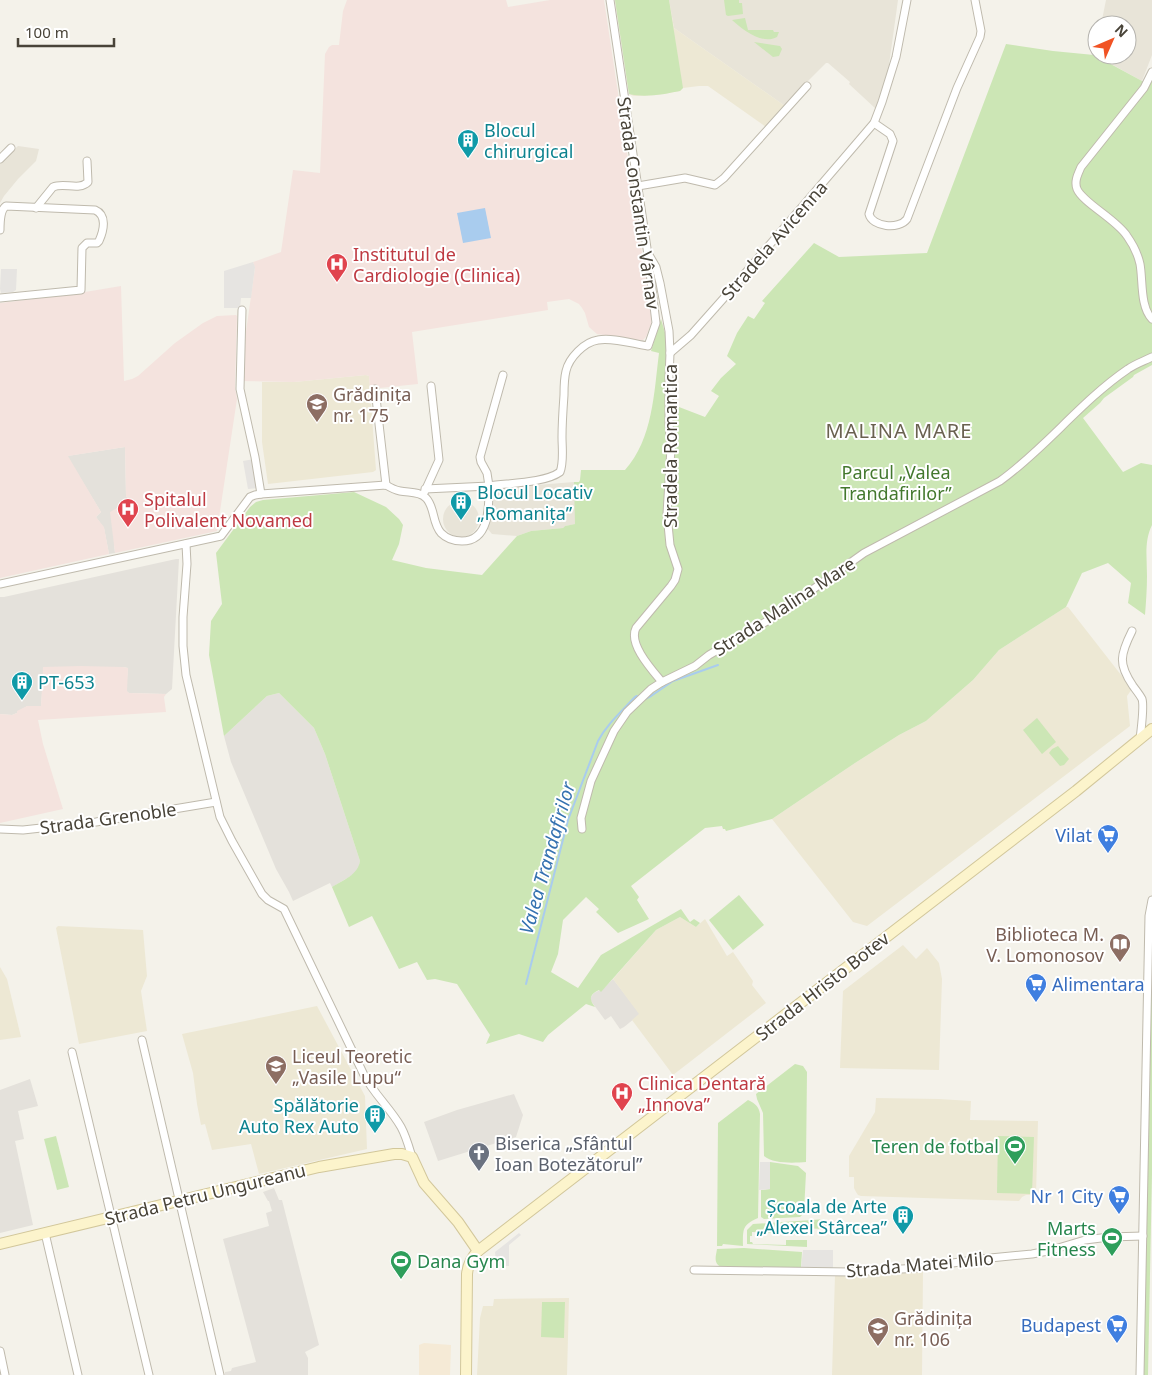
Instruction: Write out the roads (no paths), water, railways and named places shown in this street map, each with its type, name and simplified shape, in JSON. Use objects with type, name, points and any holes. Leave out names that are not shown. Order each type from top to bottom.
[{"type":"main road","name":"Strada Hristo Botev","points":[[478,1251],[1076,791],[1152,729]]},
{"type":"main road","points":[[1140,739],[1152,741]]},
{"type":"main road","name":"Strada Petru Ungureanu","points":[[0,1244],[319,1167],[394,1154],[412,1157]]},
{"type":"main road","points":[[412,1157],[424,1183],[464,1230],[478,1251],[470,1260],[467,1274],[466,1375]]},
{"type":"street","name":"Strada Constantin Vârnav","points":[[489,486],[536,480],[560,472],[562,465],[562,422],[565,381],[569,364],[584,346],[600,339],[648,346],[656,324],[638,186],[610,0]]},
{"type":"street","points":[[907,0],[896,57],[874,124],[890,134],[892,140],[869,218],[880,224],[894,226],[904,223],[907,219],[957,88],[980,37],[981,31],[975,0]]},
{"type":"street","points":[[1152,72],[1144,88],[1081,167],[1076,176],[1076,188],[1081,195],[1114,222],[1127,236],[1140,263],[1146,308],[1149,317],[1152,319]]},
{"type":"street","points":[[638,186],[685,178],[716,185],[807,86]]},
{"type":"street","name":"Stradela Avicenna","points":[[670,353],[691,335],[874,124]]},
{"type":"street","points":[[0,159],[11,148]]},
{"type":"street","points":[[36,208],[53,187],[86,185],[88,182],[87,161]]},
{"type":"street","points":[[0,230],[1,211],[6,206],[95,210],[103,217],[104,221],[100,241],[97,243],[87,243],[82,248],[81,290],[0,298]]},
{"type":"street","name":"Stradela Romantica","points":[[647,250],[656,267],[669,331],[669,424],[671,448],[667,514],[670,545],[678,569],[671,586],[636,628],[634,636],[636,646],[662,682]]},
{"type":"street","points":[[242,310],[240,389],[261,494]]},
{"type":"street","name":"Strada Malina Mare","points":[[582,829],[581,818],[591,781],[614,731],[643,696],[662,682],[695,666],[709,655],[774,617],[864,554],[1000,481],[1014,471],[1085,404],[1117,377],[1129,368],[1152,357]]},
{"type":"street","points":[[424,492],[437,525],[442,533],[451,539],[472,540],[483,531],[486,524],[489,486],[487,473],[480,456],[503,375]]},
{"type":"street","points":[[424,492],[439,460],[431,386]]},
{"type":"street","points":[[375,389],[386,485]]},
{"type":"street","points":[[0,584],[221,536],[250,497],[255,495],[386,485],[400,492],[424,492],[489,486]]},
{"type":"street","points":[[186,544],[187,564],[183,646],[186,674],[216,802],[228,833],[262,894],[268,900],[284,909],[364,1075],[372,1090],[386,1106],[400,1127],[412,1157]]},
{"type":"street","points":[[1132,631],[1123,650],[1121,662],[1125,673],[1143,700],[1140,739]]},
{"type":"street","name":"Strada Grenoble","points":[[0,828],[23,830],[96,822],[216,802]]},
{"type":"street","points":[[1140,1375],[1149,916],[1152,900]]},
{"type":"street","points":[[142,1040],[220,1375]]},
{"type":"street","points":[[72,1052],[149,1375]]},
{"type":"street","points":[[45,1233],[78,1375]]},
{"type":"street","name":"Strada Matei Milo","points":[[694,1270],[850,1272],[911,1269],[1032,1254],[1091,1239],[1143,1236]]},
{"type":"street","points":[[0,1351],[5,1375]]},
{"type":"water","points":[[485,208],[491,238],[463,243],[457,213]]},
{"type":"waterway","name":"Valea Trandafirilor","points":[[645,699],[673,681],[718,665]]},
{"type":"waterway","name":"Valea Trandafirilor","points":[[526,984],[568,820],[598,741],[610,723],[637,696]]},
{"type":"place","name":"Blocul chirurgical","points":[[468,159]]},
{"type":"place","name":"Institutul de Cardiologie (Clinica)","points":[[337,283]]},
{"type":"place","name":"Grădinița nr. 175","points":[[317,423]]},
{"type":"place","name":"Blocul Locativ „Romanița”","points":[[461,521]]},
{"type":"place","name":"Spitalul Polivalent Novamed","points":[[128,528]]},
{"type":"place","name":"PT-653","points":[[22,701]]},
{"type":"place","name":"Vilat","points":[[1108,854]]},
{"type":"place","name":"Biblioteca M. V. Lomonosov","points":[[1120,963]]},
{"type":"place","name":"Alimentara","points":[[1036,1003]]},
{"type":"place","name":"Liceul Teoretic „Vasile Lupu“","points":[[276,1085]]},
{"type":"place","name":"Clinica Dentară „Innova”","points":[[622,1112]]},
{"type":"place","name":"Spălătorie Auto Rex Auto","points":[[375,1134]]},
{"type":"place","name":"Teren de fotbal","points":[[1015,1165]]},
{"type":"place","name":"Biserica „Sfântul Ioan Botezătorul”","points":[[479,1172]]},
{"type":"place","name":"Nr 1 City","points":[[1119,1215]]},
{"type":"place","name":"Școala de Arte „Alexei Stârcea”","points":[[903,1235]]},
{"type":"place","name":"Marts Fitness","points":[[1112,1257]]},
{"type":"place","name":"Dana Gym","points":[[401,1280]]},
{"type":"place","name":"Budapest","points":[[1117,1344]]},
{"type":"place","name":"Grădinița nr. 106","points":[[878,1347]]},
{"type":"district","name":"MALINA MARE","points":[[899,430]]},
{"type":"park label","name":"Parcul „Valea Trandafirilor”","points":[[896,482]]}]
